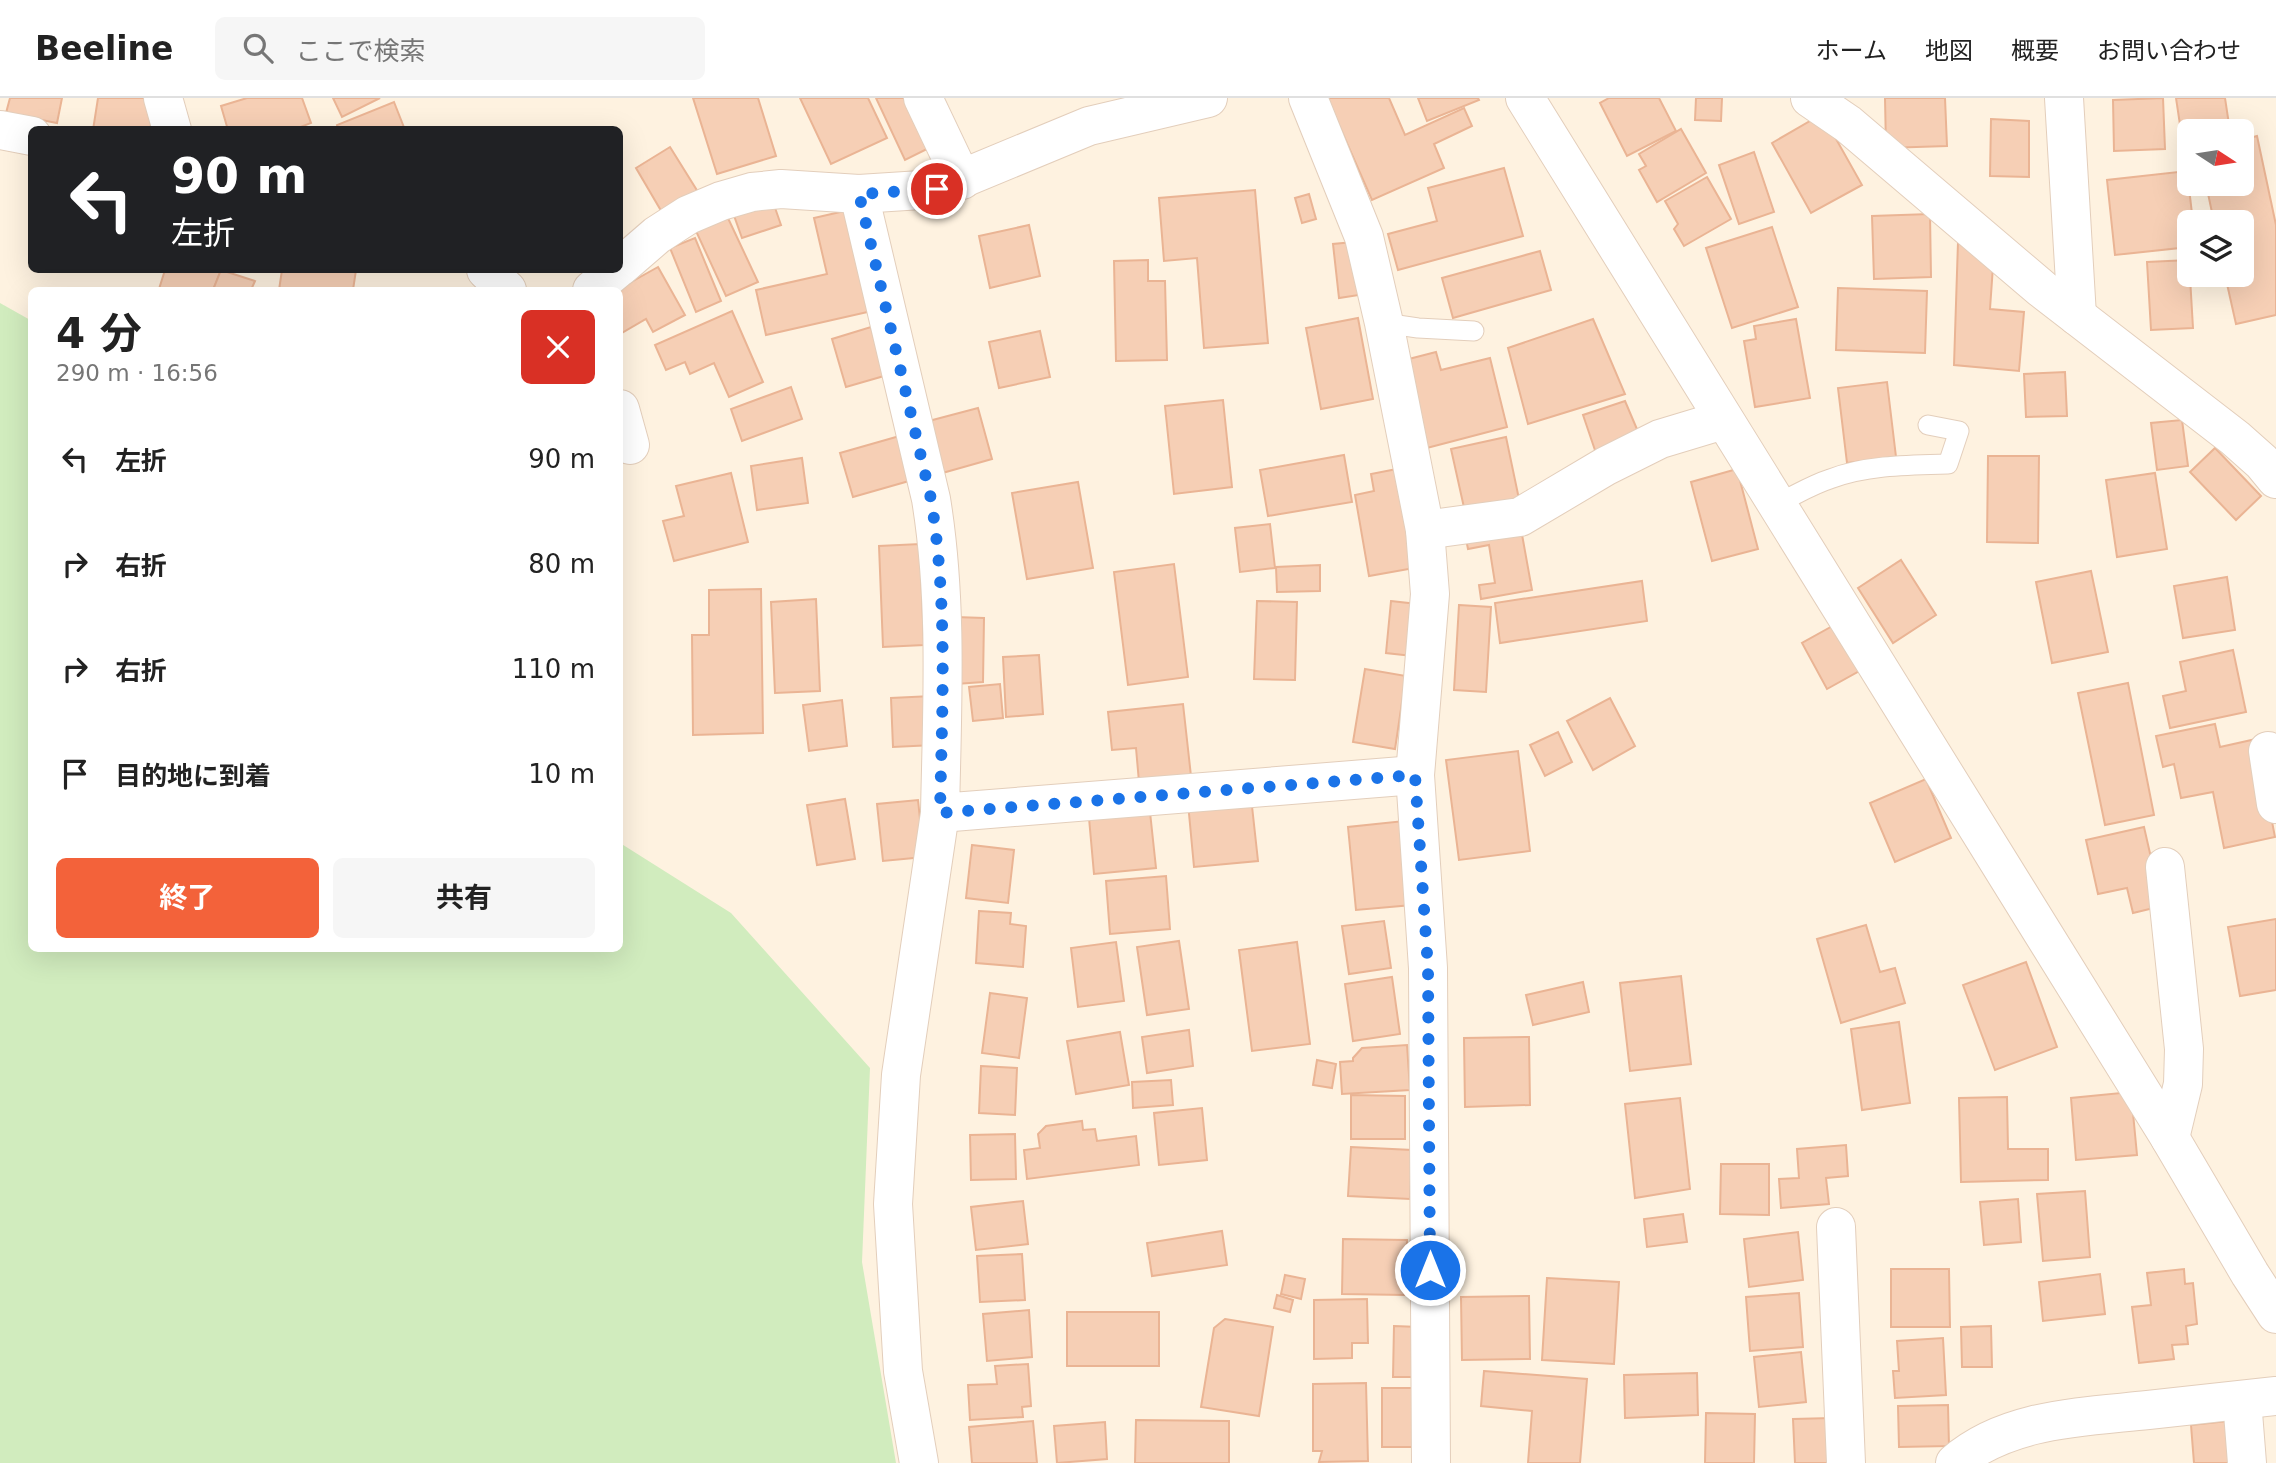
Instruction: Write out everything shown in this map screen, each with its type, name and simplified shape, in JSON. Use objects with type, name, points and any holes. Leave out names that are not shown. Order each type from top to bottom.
[{"type":"street","points":[[163,98],[171,126]]},
{"type":"street","points":[[923,98],[962,180]]},
{"type":"street","points":[[623,264],[657,235],[688,215],[752,192],[781,189],[859,194],[937,189],[1089,126],[1208,98]]},
{"type":"street","points":[[1308,98],[1364,237],[1425,530],[1430,594],[1415,775],[1428,968],[1431,1463]]},
{"type":"street","points":[[1525,98],[2170,1138],[2276,1314]]},
{"type":"street","points":[[2064,98],[2077,316]]},
{"type":"street","points":[[1826,104],[2077,316],[2235,439],[2262,462],[2276,479]]},
{"type":"street","points":[[0,130],[28,135]]},
{"type":"street","points":[[859,194],[937,531],[943,657],[940,813],[901,1075],[893,1204],[904,1371],[919,1463]]},
{"type":"street","points":[[489,273],[504,287]]},
{"type":"street","points":[[596,287],[612,273]]},
{"type":"street","points":[[1425,530],[1520,517],[1606,466],[1660,439],[1723,420]]},
{"type":"street","points":[[2268,751],[2276,804]]},
{"type":"street","points":[[940,813],[1415,775]]},
{"type":"street","points":[[2165,867],[2185,1067],[2170,1138]]},
{"type":"street","points":[[1836,1227],[1846,1463]]},
{"type":"street","points":[[1955,1463],[1988,1441],[2011,1432],[2066,1418],[2259,1398],[2247,1463]]},
{"type":"lane","points":[[1384,323],[1474,331]]},
{"type":"lane","points":[[1776,504],[1831,478],[1852,473],[1915,464],[1948,464],[1959,430],[1928,425]]},
{"type":"green space","points":[[0,303],[28,319],[28,952],[623,952],[623,845],[731,913],[870,1068],[862,1262],[896,1463],[0,1463]]},
{"type":"building","points":[[10,98],[62,98],[57,123],[6,113]]},
{"type":"building","points":[[98,98],[156,98],[151,126],[94,126]]},
{"type":"building","points":[[247,98],[302,98],[311,123],[303,126],[227,126],[221,106]]},
{"type":"building","points":[[333,98],[380,98],[342,117]]},
{"type":"building","points":[[693,98],[758,98],[776,156],[717,174]]},
{"type":"building","points":[[800,98],[868,98],[887,138],[831,164]]},
{"type":"building","points":[[876,98],[913,98],[935,145],[905,160]]},
{"type":"building","points":[[1327,98],[1389,98],[1405,135],[1464,108],[1472,126],[1434,144],[1444,168],[1372,200]]},
{"type":"building","points":[[1418,98],[1478,98],[1479,100],[1427,121]]},
{"type":"building","points":[[1609,98],[1659,98],[1676,131],[1627,156],[1600,103]]},
{"type":"building","points":[[1696,98],[1722,98],[1721,121],[1695,120]]},
{"type":"building","points":[[1885,98],[1945,98],[1947,146],[1886,148]]},
{"type":"building","points":[[2163,98],[2165,149],[2114,151],[2113,100]]},
{"type":"building","points":[[2176,98],[2225,98],[2228,119],[2179,119]]},
{"type":"building","points":[[394,102],[403,126],[337,126]]},
{"type":"building","points":[[1822,114],[1862,185],[1811,213],[1772,143]]},
{"type":"building","points":[[1991,119],[2029,121],[2029,177],[1990,176]]},
{"type":"building","points":[[1681,129],[1706,173],[1657,202],[1639,170],[1646,166],[1639,154]]},
{"type":"building","points":[[2257,136],[2276,225],[2276,315],[2236,324],[2228,287],[2254,287],[2254,210],[2211,210],[2209,196],[2254,196],[2254,137]]},
{"type":"building","points":[[670,147],[698,192],[663,214],[636,168]]},
{"type":"building","points":[[1754,152],[1774,212],[1739,224],[1719,165]]},
{"type":"building","points":[[1504,168],[1523,236],[1398,270],[1388,234],[1437,221],[1428,188]]},
{"type":"building","points":[[2177,172],[2177,196],[2190,196],[2192,210],[2177,210],[2177,248],[2115,255],[2107,180]]},
{"type":"building","points":[[1707,177],[1731,219],[1684,246],[1674,229],[1678,224],[1665,201]]},
{"type":"building","points":[[1255,190],[1268,343],[1204,348],[1197,258],[1164,261],[1159,198]]},
{"type":"building","points":[[1309,194],[1316,219],[1302,223],[1295,198]]},
{"type":"building","points":[[773,202],[781,225],[742,238],[732,210]]},
{"type":"building","points":[[849,210],[872,311],[766,335],[756,290],[827,274],[814,218]]},
{"type":"building","points":[[1930,214],[1931,277],[1874,279],[1872,216]]},
{"type":"building","points":[[727,216],[758,282],[726,296],[696,231]]},
{"type":"building","points":[[1029,225],[1040,276],[990,288],[979,236]]},
{"type":"building","points":[[1772,227],[1798,307],[1732,328],[1706,248]]},
{"type":"building","points":[[695,238],[721,301],[696,312],[670,248]]},
{"type":"building","points":[[1353,242],[1359,295],[1339,298],[1333,244]]},
{"type":"building","points":[[1958,242],[1993,266],[1990,309],[2024,312],[2019,371],[1954,365]]},
{"type":"building","points":[[1540,251],[1551,290],[1453,318],[1442,278]]},
{"type":"building","points":[[1148,260],[1148,281],[1165,281],[1167,360],[1116,361],[1114,261]]},
{"type":"building","points":[[2177,261],[2177,287],[2191,287],[2193,328],[2151,330],[2147,262]]},
{"type":"building","points":[[658,267],[685,315],[653,332],[646,319],[623,332],[622,287]]},
{"type":"building","points":[[164,273],[220,273],[214,287],[160,287]]},
{"type":"building","points":[[220,273],[230,273],[255,281],[252,287],[214,287]]},
{"type":"building","points":[[282,273],[356,273],[353,287],[279,287]]},
{"type":"building","points":[[1838,288],[1927,291],[1925,353],[1836,350]]},
{"type":"building","points":[[732,311],[763,382],[729,397],[714,363],[690,374],[685,362],[666,370],[655,345]]},
{"type":"building","points":[[1358,318],[1373,399],[1321,409],[1306,328]]},
{"type":"building","points":[[1593,319],[1625,394],[1528,424],[1508,348]]},
{"type":"building","points":[[1796,319],[1810,398],[1755,407],[1744,341],[1756,339],[1754,326]]},
{"type":"building","points":[[871,327],[884,376],[846,387],[832,339]]},
{"type":"building","points":[[1040,331],[1050,377],[999,388],[989,342]]},
{"type":"building","points":[[1436,352],[1441,370],[1490,358],[1507,427],[1423,449],[1401,361]]},
{"type":"building","points":[[2065,372],[2067,416],[2026,417],[2024,374]]},
{"type":"building","points":[[1887,382],[1896,457],[1847,463],[1838,388]]},
{"type":"building","points":[[791,387],[802,419],[742,441],[731,409]]},
{"type":"building","points":[[1223,400],[1232,487],[1174,494],[1165,406]]},
{"type":"building","points":[[1625,401],[1642,441],[1598,459],[1583,415]]},
{"type":"building","points":[[978,408],[992,459],[939,474],[925,422]]},
{"type":"building","points":[[2182,420],[2188,466],[2157,470],[2151,423]]},
{"type":"building","points":[[903,435],[916,479],[853,497],[840,453]]},
{"type":"building","points":[[1506,437],[1519,499],[1465,512],[1451,449]]},
{"type":"building","points":[[2215,448],[2261,496],[2236,520],[2190,472]]},
{"type":"building","points":[[1344,455],[1352,502],[1268,516],[1260,470]]},
{"type":"building","points":[[1988,456],[2039,456],[2038,543],[1987,542]]},
{"type":"building","points":[[802,458],[808,503],[757,510],[751,466]]},
{"type":"building","points":[[1402,468],[1420,567],[1369,576],[1355,495],[1374,491],[1371,474]]},
{"type":"building","points":[[1737,469],[1758,549],[1712,561],[1691,482]]},
{"type":"building","points":[[731,473],[748,542],[674,561],[663,521],[684,516],[676,486]]},
{"type":"building","points":[[2155,473],[2167,549],[2117,557],[2106,480]]},
{"type":"building","points":[[1078,482],[1093,568],[1027,579],[1012,493]]},
{"type":"building","points":[[1270,524],[1275,568],[1240,572],[1235,528]]},
{"type":"building","points":[[1521,529],[1532,590],[1481,599],[1479,585],[1495,583],[1489,545],[1468,549],[1466,539]]},
{"type":"building","points":[[920,544],[924,645],[883,647],[879,546]]},
{"type":"building","points":[[1901,560],[1936,615],[1893,643],[1858,588]]},
{"type":"building","points":[[1174,564],[1188,677],[1128,685],[1114,572]]},
{"type":"building","points":[[1320,565],[1320,591],[1277,592],[1276,567]]},
{"type":"building","points":[[2091,571],[2108,652],[2052,663],[2036,582]]},
{"type":"building","points":[[2227,577],[2235,630],[2183,638],[2174,586]]},
{"type":"building","points":[[1642,581],[1647,621],[1500,643],[1495,603]]},
{"type":"building","points":[[761,589],[763,733],[693,735],[692,635],[709,635],[709,590]]},
{"type":"building","points":[[816,599],[820,691],[775,693],[771,602]]},
{"type":"building","points":[[1257,601],[1297,602],[1295,680],[1254,679]]},
{"type":"building","points":[[1391,601],[1417,604],[1412,656],[1386,653]]},
{"type":"building","points":[[1459,605],[1491,607],[1486,692],[1454,690]]},
{"type":"building","points":[[955,617],[984,618],[983,682],[956,684]]},
{"type":"building","points":[[1836,624],[1861,670],[1827,689],[1802,643]]},
{"type":"building","points":[[2233,650],[2246,712],[2170,728],[2163,696],[2186,691],[2180,662]]},
{"type":"building","points":[[1039,655],[1043,714],[1006,717],[1003,657]]},
{"type":"building","points":[[1365,669],[1406,676],[1395,749],[1353,742]]},
{"type":"building","points":[[2128,683],[2154,815],[2105,825],[2078,693]]},
{"type":"building","points":[[1000,684],[1003,718],[973,721],[969,687]]},
{"type":"building","points":[[932,696],[934,745],[893,747],[891,698]]},
{"type":"building","points":[[1610,698],[1635,746],[1593,770],[1567,721]]},
{"type":"building","points":[[842,700],[847,746],[809,751],[803,705]]},
{"type":"building","points":[[1183,704],[1191,776],[1139,782],[1136,748],[1112,750],[1108,712]]},
{"type":"building","points":[[2215,724],[2220,747],[2256,739],[2275,837],[2224,848],[2213,792],[2181,798],[2174,764],[2163,767],[2156,736]]},
{"type":"building","points":[[1558,732],[1572,762],[1545,776],[1530,745]]},
{"type":"building","points":[[1518,751],[1530,851],[1459,860],[1446,760]]},
{"type":"building","points":[[1926,779],[1951,838],[1895,862],[1870,803]]},
{"type":"building","points":[[1251,797],[1258,861],[1194,867],[1188,803]]},
{"type":"building","points":[[845,799],[855,859],[817,865],[807,805]]},
{"type":"building","points":[[918,800],[924,857],[883,861],[877,804]]},
{"type":"building","points":[[1150,812],[1156,868],[1094,874],[1089,818]]},
{"type":"building","points":[[1404,821],[1412,905],[1356,910],[1348,827]]},
{"type":"building","points":[[2144,827],[2162,906],[2133,913],[2127,888],[2098,894],[2086,840]]},
{"type":"building","points":[[972,845],[1014,850],[1008,903],[966,898]]},
{"type":"building","points":[[1166,876],[1170,929],[1110,934],[1106,881]]},
{"type":"building","points":[[979,911],[1011,913],[1010,924],[1026,926],[1023,967],[976,963]]},
{"type":"building","points":[[2276,919],[2276,990],[2240,996],[2228,927]]},
{"type":"building","points":[[1384,921],[1391,968],[1349,974],[1342,926]]},
{"type":"building","points":[[1866,925],[1880,972],[1895,968],[1905,1003],[1841,1023],[1817,939]]},
{"type":"building","points":[[1179,941],[1189,1009],[1147,1015],[1137,947]]},
{"type":"building","points":[[1116,942],[1124,1001],[1078,1007],[1071,948]]},
{"type":"building","points":[[1297,942],[1310,1044],[1252,1051],[1239,950]]},
{"type":"building","points":[[2026,962],[2057,1047],[1995,1070],[1963,985]]},
{"type":"building","points":[[1681,976],[1691,1064],[1630,1071],[1620,983]]},
{"type":"building","points":[[1392,977],[1400,1034],[1353,1041],[1345,984]]},
{"type":"building","points":[[1583,982],[1589,1012],[1533,1025],[1526,995]]},
{"type":"building","points":[[990,993],[1027,998],[1019,1058],[982,1053]]},
{"type":"building","points":[[1899,1022],[1910,1103],[1862,1110],[1851,1029]]},
{"type":"building","points":[[1189,1030],[1193,1066],[1147,1073],[1142,1037]]},
{"type":"building","points":[[1120,1032],[1129,1085],[1076,1094],[1067,1041]]},
{"type":"building","points":[[1529,1037],[1530,1105],[1465,1107],[1464,1038]]},
{"type":"building","points":[[1407,1045],[1410,1090],[1342,1094],[1340,1062],[1353,1061],[1362,1048]]},
{"type":"building","points":[[1317,1060],[1336,1064],[1332,1088],[1313,1085]]},
{"type":"building","points":[[981,1066],[1017,1068],[1015,1115],[979,1113]]},
{"type":"building","points":[[1171,1080],[1173,1105],[1133,1108],[1132,1082]]},
{"type":"building","points":[[2131,1092],[2137,1155],[2076,1160],[2071,1098]]},
{"type":"building","points":[[1351,1095],[1405,1096],[1405,1139],[1351,1139]]},
{"type":"building","points":[[2007,1097],[2008,1149],[2048,1149],[2048,1180],[1961,1182],[1959,1098]]},
{"type":"building","points":[[1680,1098],[1690,1189],[1635,1198],[1625,1104]]},
{"type":"building","points":[[1202,1108],[1207,1160],[1159,1165],[1154,1113]]},
{"type":"building","points":[[1082,1121],[1083,1130],[1095,1129],[1097,1141],[1136,1136],[1139,1165],[1027,1179],[1024,1150],[1040,1148],[1038,1134],[1046,1126]]},
{"type":"building","points":[[1015,1134],[1016,1179],[971,1180],[970,1135]]},
{"type":"building","points":[[1846,1145],[1848,1176],[1826,1178],[1829,1204],[1781,1208],[1779,1179],[1799,1178],[1797,1149]]},
{"type":"building","points":[[1351,1147],[1412,1150],[1410,1199],[1348,1196]]},
{"type":"building","points":[[1721,1164],[1769,1164],[1769,1215],[1720,1214]]},
{"type":"building","points":[[2085,1191],[2090,1257],[2043,1261],[2037,1194]]},
{"type":"building","points":[[2018,1199],[2021,1242],[1984,1245],[1980,1202]]},
{"type":"building","points":[[1023,1201],[1028,1244],[976,1250],[971,1207]]},
{"type":"building","points":[[1683,1214],[1687,1242],[1647,1247],[1644,1219]]},
{"type":"building","points":[[1222,1231],[1227,1265],[1152,1276],[1147,1243]]},
{"type":"building","points":[[1798,1232],[1803,1280],[1749,1287],[1744,1239]]},
{"type":"building","points":[[1343,1239],[1407,1240],[1406,1295],[1342,1294]]},
{"type":"building","points":[[1022,1254],[1025,1300],[980,1302],[977,1256]]},
{"type":"building","points":[[1891,1269],[1949,1269],[1950,1327],[1891,1327]]},
{"type":"building","points":[[2184,1269],[2185,1284],[2193,1283],[2197,1324],[2186,1326],[2188,1344],[2172,1345],[2174,1359],[2139,1363],[2132,1307],[2151,1305],[2147,1273]]},
{"type":"building","points":[[2100,1274],[2105,1314],[2043,1321],[2039,1282]]},
{"type":"building","points":[[1285,1275],[1305,1279],[1301,1299],[1281,1294]]},
{"type":"building","points":[[1547,1278],[1619,1282],[1614,1364],[1542,1360]]},
{"type":"building","points":[[1799,1293],[1803,1347],[1750,1351],[1746,1297]]},
{"type":"building","points":[[1277,1295],[1293,1300],[1290,1312],[1274,1308]]},
{"type":"building","points":[[1529,1296],[1530,1359],[1462,1360],[1461,1297]]},
{"type":"building","points":[[1367,1299],[1368,1343],[1352,1343],[1352,1358],[1314,1359],[1314,1300]]},
{"type":"building","points":[[1029,1310],[1032,1357],[987,1361],[983,1314]]},
{"type":"building","points":[[1067,1312],[1159,1312],[1159,1366],[1067,1366]]},
{"type":"building","points":[[1225,1319],[1273,1327],[1259,1416],[1201,1407],[1214,1328]]},
{"type":"building","points":[[1394,1326],[1419,1327],[1418,1377],[1393,1377]]},
{"type":"building","points":[[1991,1326],[1992,1367],[1962,1367],[1961,1327]]},
{"type":"building","points":[[1943,1338],[1946,1395],[1895,1398],[1893,1371],[1899,1371],[1897,1341]]},
{"type":"building","points":[[1801,1352],[1806,1402],[1759,1407],[1754,1357]]},
{"type":"building","points":[[1028,1364],[1031,1406],[1022,1407],[1023,1417],[970,1420],[968,1385],[997,1384],[995,1366]]},
{"type":"building","points":[[1484,1371],[1587,1379],[1580,1463],[1528,1463],[1532,1411],[1481,1406]]},
{"type":"building","points":[[1697,1373],[1698,1415],[1625,1418],[1624,1375]]},
{"type":"building","points":[[1366,1383],[1368,1461],[1319,1462],[1322,1451],[1313,1451],[1313,1384]]},
{"type":"building","points":[[1382,1388],[1417,1388],[1417,1447],[1382,1447]]},
{"type":"building","points":[[1948,1405],[1949,1446],[1899,1447],[1898,1406]]},
{"type":"building","points":[[1706,1413],[1755,1414],[1754,1463],[1705,1463]]},
{"type":"building","points":[[1832,1418],[1833,1463],[1795,1463],[1793,1419]]},
{"type":"building","points":[[1136,1420],[1229,1421],[1229,1463],[1135,1463]]},
{"type":"building","points":[[1033,1421],[1037,1463],[972,1463],[969,1427]]},
{"type":"building","points":[[2228,1421],[2232,1463],[2194,1463],[2191,1425]]},
{"type":"building","points":[[1105,1422],[1107,1459],[1057,1463],[1054,1426]]},
{"type":"route","points":[[937,189],[859,194],[937,531],[943,657],[940,813],[1415,775],[1428,968],[1430,1270]]}]
